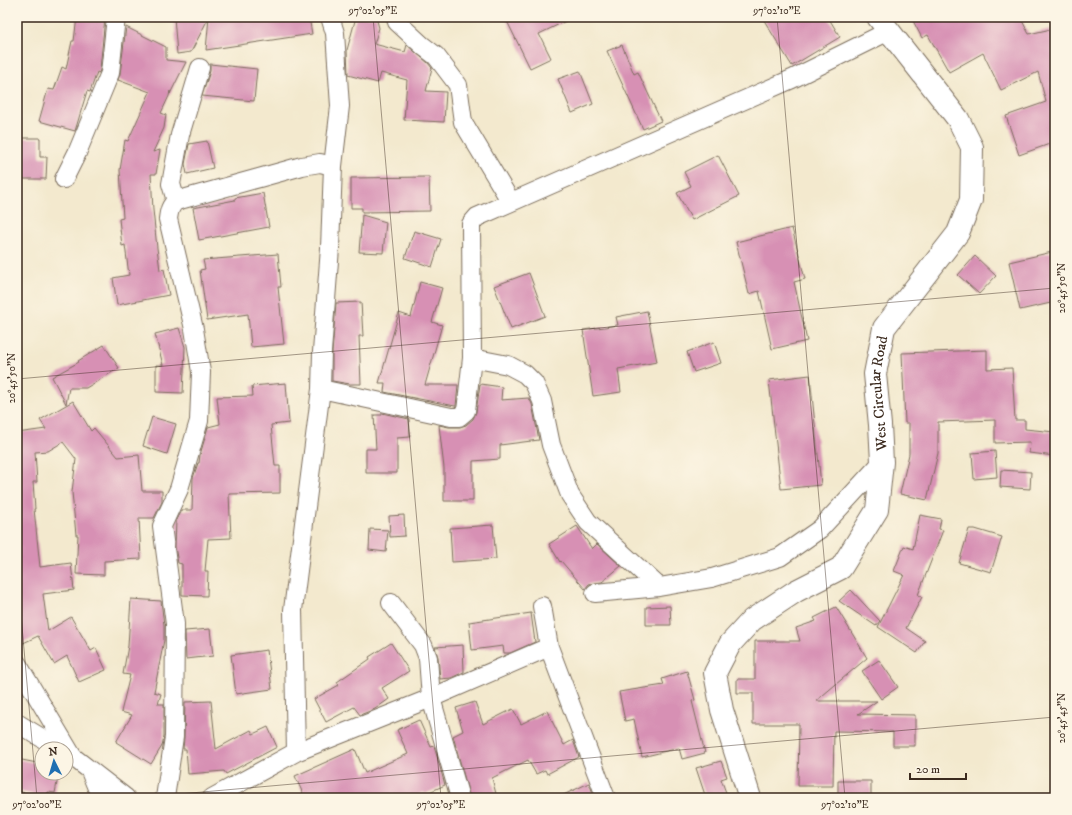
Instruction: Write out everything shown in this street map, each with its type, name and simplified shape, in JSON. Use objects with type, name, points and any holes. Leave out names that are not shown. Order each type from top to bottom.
[{"type":"street","points":[[64,179],[77,153],[110,73],[116,17]]},
{"type":"street","points":[[296,752],[293,610],[321,389],[322,352],[330,248],[333,166],[340,106],[335,33],[330,17]]},
{"type":"street","points":[[396,17],[397,22],[436,56],[458,85],[463,122],[511,202]]},
{"type":"street","points":[[321,389],[451,417],[459,417],[466,411],[472,358],[470,224],[477,217],[792,79],[884,24]]},
{"type":"street","name":"West Circular Road","points":[[750,798],[722,710],[715,673],[730,644],[752,620],[796,591],[841,568],[877,510],[882,462],[875,374],[884,328],[958,233],[971,200],[972,147],[958,119],[884,24]]},
{"type":"street","points":[[176,200],[171,184],[180,134],[200,68]]},
{"type":"street","points":[[165,798],[174,737],[175,624],[162,526],[179,489],[199,421],[201,372],[194,329],[168,218],[171,206],[176,200],[302,166],[320,163],[333,166]]},
{"type":"street","points":[[472,358],[508,365],[525,374],[534,383],[542,401],[551,445],[570,495],[588,522],[659,587]]},
{"type":"street","points":[[595,593],[659,587],[712,578],[780,557],[820,529],[882,462]]},
{"type":"street","points":[[391,603],[423,645],[428,658],[431,698],[460,798]]},
{"type":"street","points":[[542,606],[548,647],[606,798]]},
{"type":"street","points":[[212,798],[296,752],[431,698],[548,647]]},
{"type":"street","points":[[17,663],[60,741]]},
{"type":"street","points":[[17,723],[47,741]]},
{"type":"street","points":[[74,758],[126,798]]},
{"type":"street","points":[[90,770],[101,798]]},
{"type":"building","points":[[77,17],[105,17],[100,70],[99,73],[97,72],[90,92],[87,91],[75,131],[39,121],[48,89],[54,90],[62,67],[66,69],[72,41],[74,41]]},
{"type":"building","points":[[174,17],[209,17],[191,52],[177,54]]},
{"type":"building","points":[[209,17],[309,17],[312,34],[206,50]]},
{"type":"building","points":[[356,17],[376,17],[379,28],[374,44],[405,52],[407,45],[428,63],[432,68],[426,91],[446,92],[444,122],[404,120],[407,80],[381,73],[378,83],[348,75],[347,50]]},
{"type":"building","points":[[505,17],[574,17],[539,34],[551,58],[530,68]]},
{"type":"building","points":[[762,17],[828,17],[840,37],[792,66]]},
{"type":"building","points":[[911,17],[1020,17],[1029,34],[1051,29],[1055,46],[1055,142],[1019,155],[1006,116],[1046,102],[1038,72],[1001,90],[983,53],[949,72],[928,35],[922,38]]},
{"type":"building","points":[[126,27],[166,47],[166,60],[186,62],[170,94],[170,91],[161,113],[166,115],[164,128],[153,152],[160,150],[156,174],[151,174],[153,210],[160,270],[164,269],[169,295],[117,305],[113,278],[129,275],[125,245],[122,246],[119,219],[123,218],[120,170],[125,140],[128,141],[150,92],[118,80]]},
{"type":"building","points":[[622,45],[634,74],[638,72],[661,121],[643,129],[607,51]]},
{"type":"building","points":[[210,64],[257,69],[254,101],[202,96],[210,71]]},
{"type":"building","points":[[580,71],[593,104],[572,113],[558,79]]},
{"type":"building","points":[[17,138],[40,138],[40,157],[47,157],[46,179],[17,179]]},
{"type":"building","points":[[207,141],[213,168],[187,174],[185,164],[189,144]]},
{"type":"building","points":[[718,155],[739,196],[692,220],[677,193],[691,186],[684,172]]},
{"type":"building","points":[[429,177],[430,211],[362,212],[362,208],[351,208],[351,178]]},
{"type":"building","points":[[263,193],[269,227],[199,240],[193,208]]},
{"type":"building","points":[[362,215],[386,222],[383,253],[359,252]]},
{"type":"building","points":[[792,228],[805,279],[794,282],[807,341],[772,349],[759,291],[749,294],[736,242]]},
{"type":"building","points":[[414,231],[441,239],[432,267],[405,258]]},
{"type":"building","points":[[1052,252],[1055,264],[1055,302],[1020,310],[1009,262]]},
{"type":"building","points":[[278,254],[281,287],[278,287],[284,344],[251,347],[248,314],[207,320],[200,270],[205,269],[203,260]]},
{"type":"building","points":[[975,256],[996,276],[979,294],[958,275]]},
{"type":"building","points":[[529,273],[545,316],[511,329],[494,286]]},
{"type":"building","points":[[420,282],[442,288],[432,322],[442,325],[425,385],[458,385],[456,406],[384,392],[385,383],[379,383],[399,313],[411,317]]},
{"type":"building","points":[[361,302],[363,336],[359,336],[361,384],[332,381],[332,353],[336,303]]},
{"type":"building","points":[[647,311],[657,362],[618,369],[621,392],[593,396],[583,330],[618,325],[616,317]]},
{"type":"building","points":[[179,328],[185,347],[183,393],[156,392],[156,365],[163,365],[155,334]]},
{"type":"building","points":[[714,342],[721,363],[694,372],[687,352]]},
{"type":"building","points":[[104,345],[119,368],[86,388],[69,388],[66,404],[52,377],[79,362],[78,361]]},
{"type":"building","points":[[987,350],[987,369],[1012,368],[1015,420],[1025,420],[1025,429],[1055,432],[1055,456],[1029,453],[1030,442],[995,443],[995,420],[938,422],[938,453],[927,500],[900,494],[909,454],[909,423],[905,423],[902,353]]},
{"type":"building","points":[[810,375],[821,485],[781,489],[769,380]]},
{"type":"building","points":[[286,383],[289,423],[271,425],[275,466],[280,466],[280,493],[229,494],[231,538],[208,539],[205,571],[208,571],[207,596],[182,595],[182,564],[178,563],[175,547],[176,520],[181,510],[192,510],[193,478],[199,463],[208,427],[220,424],[217,397],[253,396],[252,386]]},
{"type":"building","points":[[480,384],[502,387],[501,400],[529,398],[532,404],[539,440],[500,445],[500,459],[473,461],[473,501],[444,501],[444,468],[439,425],[460,427],[466,425],[473,419],[476,412]]},
{"type":"building","points":[[73,401],[91,431],[94,428],[118,457],[139,455],[142,491],[162,491],[162,502],[154,518],[139,518],[141,559],[104,561],[104,575],[76,574],[78,535],[76,535],[72,492],[76,459],[63,442],[48,451],[35,452],[37,482],[33,482],[34,509],[40,567],[71,563],[74,590],[43,594],[48,631],[71,617],[91,651],[96,648],[106,670],[79,682],[67,656],[54,664],[38,636],[17,646],[17,433],[46,429],[40,420]]},
{"type":"building","points":[[382,413],[409,419],[410,437],[397,438],[397,473],[366,473],[366,449],[376,449],[374,415],[382,415]]},
{"type":"building","points":[[152,417],[176,424],[167,454],[143,446]]},
{"type":"building","points":[[995,451],[997,477],[974,479],[972,453]]},
{"type":"building","points":[[1001,470],[1031,472],[1030,489],[1000,487]]},
{"type":"building","points":[[404,515],[405,536],[390,537],[389,516]]},
{"type":"building","points":[[920,515],[941,519],[939,529],[943,530],[918,595],[922,597],[906,628],[925,641],[917,653],[878,627],[904,575],[894,571],[904,546],[913,549]]},
{"type":"building","points":[[493,525],[496,559],[452,562],[450,528]]},
{"type":"building","points":[[577,526],[592,549],[597,544],[621,566],[602,582],[589,584],[585,589],[561,561],[560,562],[549,544]]},
{"type":"building","points":[[370,529],[388,530],[386,552],[369,550]]},
{"type":"building","points":[[969,529],[975,529],[1002,537],[991,572],[959,563]]},
{"type":"building","points":[[851,590],[880,621],[876,626],[839,601]]},
{"type":"building","points":[[131,599],[161,601],[164,625],[164,640],[154,692],[161,694],[158,704],[164,704],[164,736],[162,746],[151,764],[116,742],[132,715],[121,712],[130,675],[123,674],[128,646]]},
{"type":"building","points":[[670,606],[671,625],[646,625],[646,607]]},
{"type":"building","points":[[836,607],[867,658],[816,701],[877,701],[858,714],[915,715],[915,746],[893,746],[893,732],[834,731],[833,786],[798,786],[799,724],[753,724],[753,693],[737,693],[737,679],[755,679],[755,641],[800,641],[796,628],[816,621],[814,618]]},
{"type":"building","points":[[531,613],[535,642],[510,653],[504,653],[503,646],[472,650],[469,622]]},
{"type":"building","points":[[210,629],[213,656],[186,659],[185,631]]},
{"type":"building","points":[[391,643],[409,671],[382,688],[389,699],[375,709],[360,715],[354,707],[326,722],[314,699],[339,685],[337,682],[370,659],[369,657]]},
{"type":"building","points":[[463,645],[464,672],[451,678],[440,679],[438,657],[435,647]]},
{"type":"building","points":[[267,650],[272,689],[236,694],[231,655]]},
{"type":"building","points":[[879,660],[898,687],[881,699],[862,671]]},
{"type":"building","points":[[687,671],[695,700],[692,701],[705,753],[682,759],[679,748],[642,757],[634,719],[625,721],[619,692],[664,685],[662,679]]},
{"type":"building","points":[[211,701],[216,749],[251,730],[253,734],[268,727],[277,747],[226,774],[224,771],[188,774],[186,749],[183,749],[185,702]]},
{"type":"building","points":[[475,702],[483,724],[513,709],[521,724],[547,711],[564,745],[573,740],[579,757],[547,774],[545,770],[536,774],[528,760],[492,778],[497,798],[470,798],[453,736],[463,731],[456,708]]},
{"type":"building","points":[[419,720],[431,747],[434,746],[445,785],[425,794],[424,792],[410,798],[305,798],[295,776],[355,749],[365,773],[408,754],[397,730]]},
{"type":"building","points":[[17,759],[34,762],[34,781],[57,781],[55,793],[48,792],[47,798],[17,791]]},
{"type":"building","points":[[721,761],[727,777],[721,779],[728,798],[706,798],[696,768]]},
{"type":"building","points":[[838,781],[871,781],[871,798],[838,798]]},
{"type":"building","points":[[589,783],[595,798],[557,798]]}]
